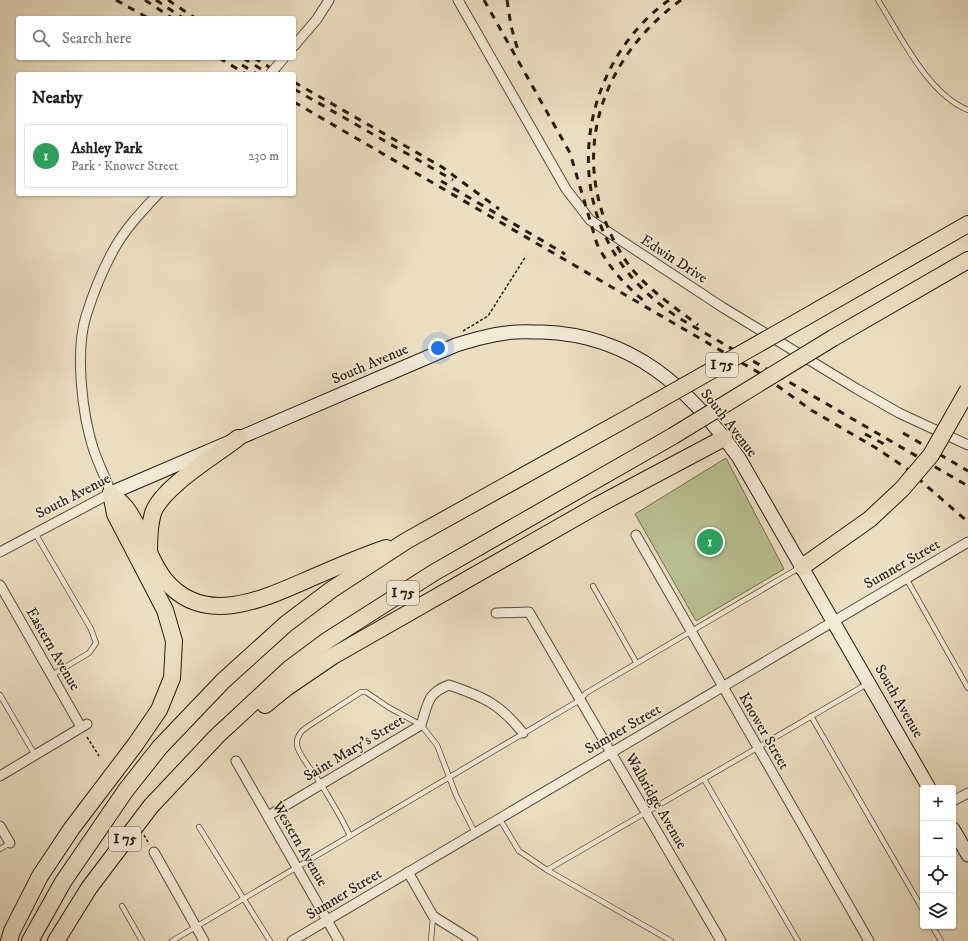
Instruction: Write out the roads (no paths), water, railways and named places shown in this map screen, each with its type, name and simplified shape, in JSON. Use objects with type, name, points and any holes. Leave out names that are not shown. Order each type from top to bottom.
[{"type":"highway","name":"I 75","points":[[30,941],[63,882],[126,790],[160,747],[223,680],[286,624],[331,590],[406,541],[640,411],[968,224]]},
{"type":"highway","name":"I 75","points":[[56,941],[90,888],[137,823],[164,792],[248,706],[290,669],[328,640],[435,572],[673,436],[833,338],[968,260]]},
{"type":"highway","points":[[802,567],[870,519],[902,489],[931,455],[968,390]]},
{"type":"highway","points":[[149,552],[149,530],[153,512],[164,494],[238,438]]},
{"type":"highway","points":[[164,792],[252,715],[286,688],[333,656],[598,504],[724,438]]},
{"type":"highway","points":[[111,493],[127,509],[165,580],[179,593],[191,601],[217,607],[239,605],[269,596],[357,558],[406,541]]},
{"type":"highway","points":[[9,941],[12,931],[40,876],[72,828],[159,710],[172,678],[174,641],[165,610],[115,514],[111,493]]},
{"type":"street","points":[[296,44],[329,0]]},
{"type":"street","name":"Edwin Drive","points":[[458,0],[566,189],[590,220],[722,306],[863,392],[913,420],[968,444]]},
{"type":"street","points":[[272,72],[282,60]]},
{"type":"street","points":[[111,493],[94,451],[85,412],[82,392],[82,342],[86,317],[113,251],[128,229],[156,196]]},
{"type":"street","name":"South Avenue","points":[[0,552],[111,493],[456,345],[507,333],[566,333],[587,337],[608,344],[641,360],[682,390],[702,410],[724,438],[739,458],[928,785]]},
{"type":"street","name":"Knower Street","points":[[636,535],[869,941]]},
{"type":"street","name":"Sumner Street","points":[[292,941],[968,542]]},
{"type":"street","name":"Eastern Avenue","points":[[0,585],[52,675],[84,725],[35,755]]},
{"type":"street","name":"Walbridge Avenue","points":[[496,613],[529,612],[721,941]]},
{"type":"street","name":"Saint Mary's Street","points":[[268,816],[421,725],[431,697],[438,689],[449,685],[487,699],[510,716],[523,733]]},
{"type":"street","points":[[0,776],[35,755]]},
{"type":"street","name":"Western Avenue","points":[[236,761],[339,941]]},
{"type":"street","points":[[956,800],[968,793]]},
{"type":"street","points":[[0,826],[10,843]]},
{"type":"street","points":[[956,834],[968,855]]},
{"type":"street","points":[[154,852],[204,941]]},
{"type":"street","points":[[408,872],[433,916],[473,941]]},
{"type":"lane","points":[[878,0],[929,78],[943,95],[968,110]]},
{"type":"lane","points":[[35,533],[91,629],[96,643],[89,653],[52,675]]},
{"type":"lane","points":[[172,941],[580,700],[586,693],[636,662],[802,567]]},
{"type":"lane","points":[[906,578],[968,688]]},
{"type":"lane","points":[[593,586],[636,662]]},
{"type":"lane","points":[[547,870],[870,682]]},
{"type":"lane","points":[[350,836],[321,784],[297,746],[297,738],[307,727],[360,692],[366,692],[388,707],[421,725],[437,745],[449,777],[474,833]]},
{"type":"lane","points":[[0,695],[35,755]]},
{"type":"lane","points":[[811,716],[920,905]]},
{"type":"lane","points":[[704,779],[798,941]]},
{"type":"lane","points":[[499,818],[519,851],[547,870],[671,941]]},
{"type":"lane","points":[[200,827],[270,941]]},
{"type":"lane","points":[[0,849],[10,843]]},
{"type":"lane","points":[[122,906],[142,941]]},
{"type":"lane","points":[[432,941],[433,916]]},
{"type":"lane","points":[[934,929],[941,941]]},
{"type":"railway","points":[[116,0],[144,16]]},
{"type":"railway","points":[[145,0],[169,16]]},
{"type":"railway","points":[[156,0],[180,16]]},
{"type":"railway","points":[[168,0],[192,16]]},
{"type":"railway","points":[[484,0],[570,153],[597,244],[618,276],[645,302]]},
{"type":"railway","points":[[507,0],[511,26],[519,54]]},
{"type":"railway","points":[[669,0],[641,25],[619,54],[602,87],[592,122],[588,158],[592,194],[602,229],[620,262],[647,293],[679,318],[968,486]]},
{"type":"railway","points":[[681,0],[652,25],[628,54],[610,85],[598,118],[594,152],[596,188],[606,223],[624,258],[648,286],[698,325]]},
{"type":"railway","points":[[222,60],[243,72]]},
{"type":"railway","points":[[246,60],[266,72]]},
{"type":"railway","points":[[257,60],[278,72]]},
{"type":"railway","points":[[242,65],[254,72]]},
{"type":"railway","points":[[296,83],[442,167],[499,209]]},
{"type":"railway","points":[[296,90],[453,180]]},
{"type":"railway","points":[[296,103],[761,374],[811,410],[876,448],[906,468],[968,522]]},
{"type":"railway","points":[[441,181],[565,254]]},
{"type":"railway","points":[[903,433],[968,471]]},
{"type":"railway","points":[[865,434],[884,444]]},
{"type":"place","name":"Ashley Park","points":[[710,542]]}]
